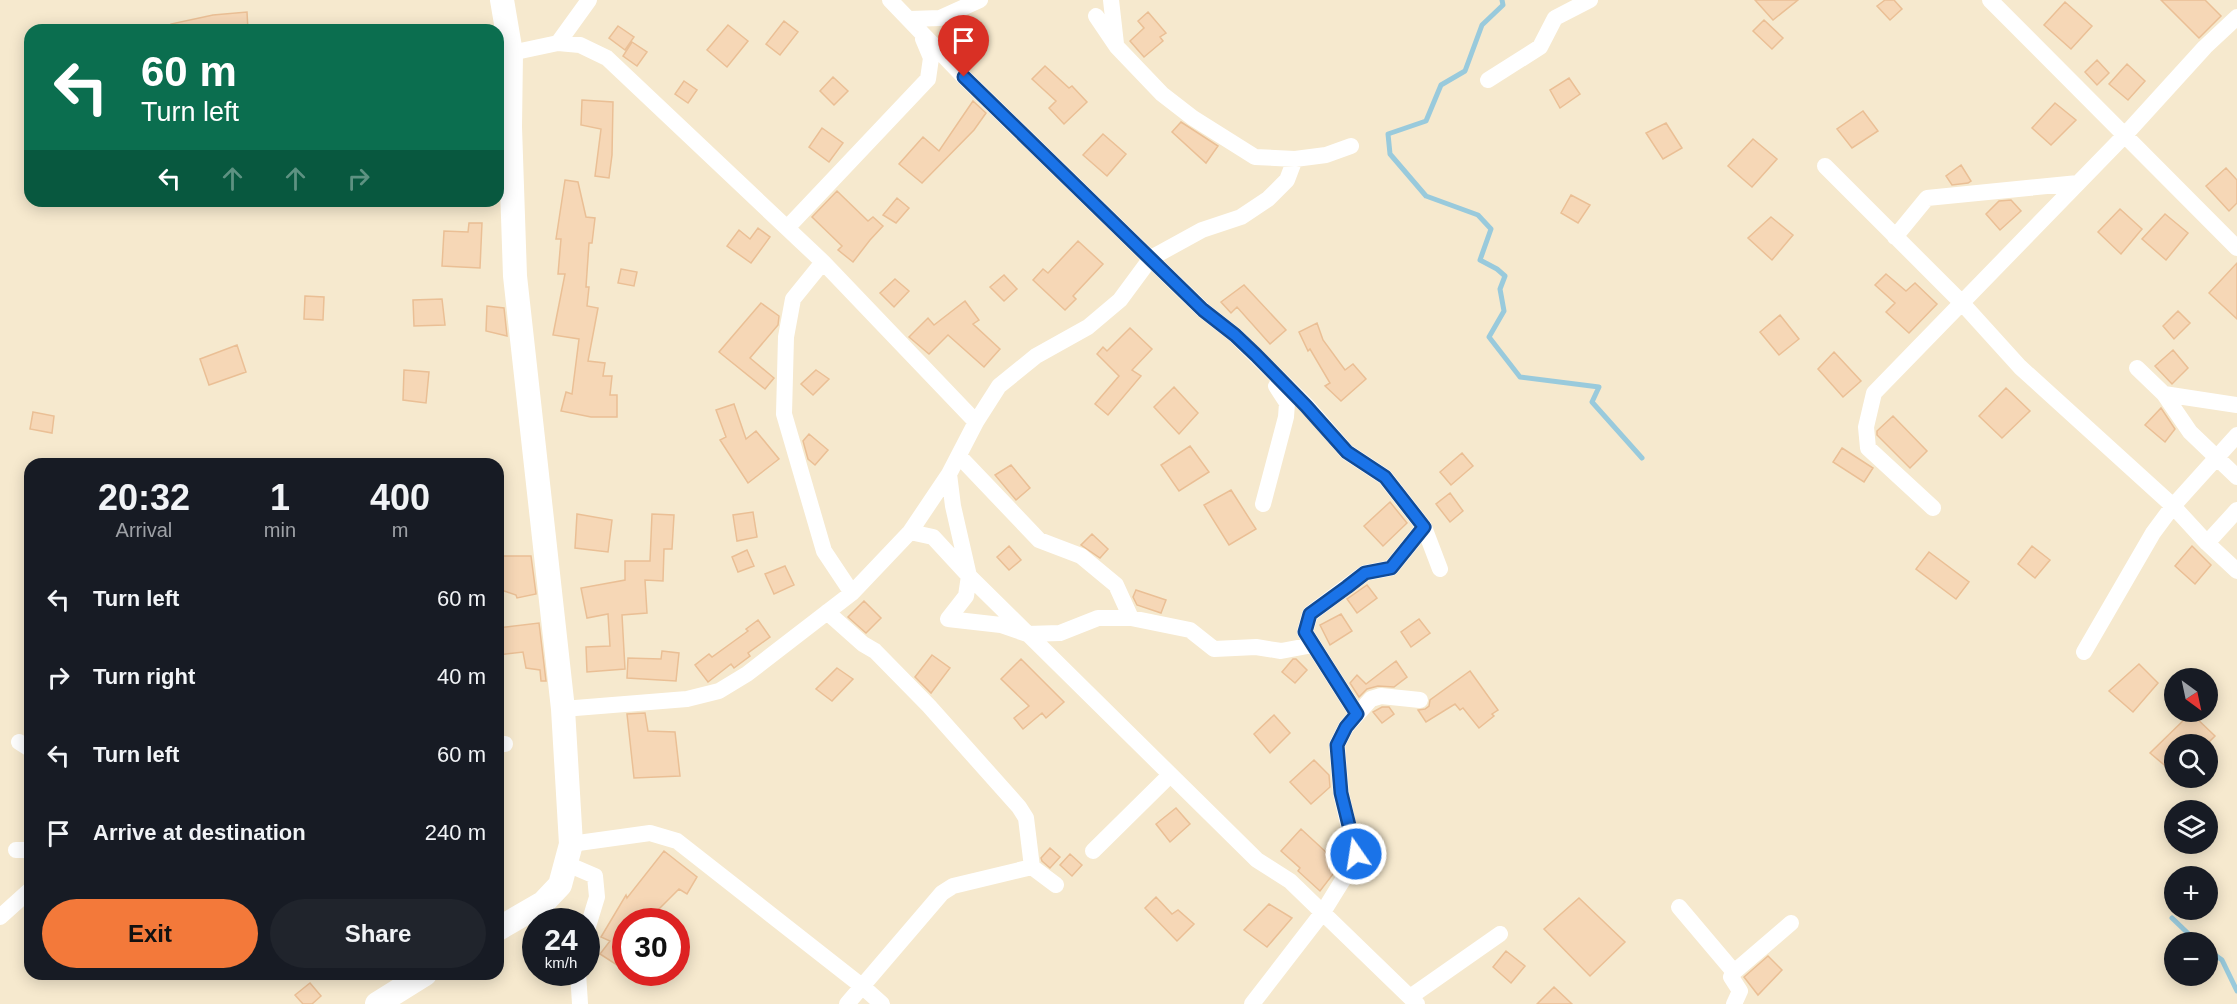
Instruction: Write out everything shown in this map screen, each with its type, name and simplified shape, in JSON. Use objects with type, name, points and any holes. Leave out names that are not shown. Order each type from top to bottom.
[{"type":"street","points":[[501,0],[511,53],[510,127],[515,276],[563,709],[569,854],[560,885],[543,903],[504,926]]},
{"type":"street","points":[[558,43],[589,0]]},
{"type":"street","points":[[890,0],[964,77],[1203,310],[1256,355],[1347,452],[1385,477],[1424,527],[1440,568]]},
{"type":"street","points":[[914,23],[940,18],[980,0]]},
{"type":"street","points":[[1111,0],[1117,47]]},
{"type":"street","points":[[1488,80],[1540,47],[1555,18],[1590,0]]},
{"type":"street","points":[[1990,0],[2237,248]]},
{"type":"street","points":[[1096,16],[1117,47],[1162,94],[1193,118],[1256,157],[1295,159],[1326,155],[1351,146]]},
{"type":"street","points":[[1933,508],[1868,448],[1866,427],[1874,393],[2124,136],[2205,46],[2237,17]]},
{"type":"street","points":[[787,228],[928,79],[931,58],[914,23]]},
{"type":"street","points":[[511,53],[558,43],[580,45],[607,58],[823,262],[976,422]]},
{"type":"street","points":[[563,709],[687,699],[719,692],[747,674],[852,593],[910,532],[949,474],[976,422],[999,386],[1036,356],[1088,327],[1120,300],[1151,258],[1202,230],[1241,217],[1268,199],[1287,180],[1295,159]]},
{"type":"street","points":[[1825,166],[1962,303],[2020,367],[2173,506],[2237,571]]},
{"type":"street","points":[[1895,237],[1927,198],[2078,183]]},
{"type":"street","points":[[823,262],[793,300],[786,337],[784,414],[824,551],[852,593]]},
{"type":"street","points":[[1256,355],[1287,403],[1286,417],[1263,504]]},
{"type":"street","points":[[2137,368],[2164,394],[2190,432],[2237,477]]},
{"type":"street","points":[[2164,394],[2237,405]]},
{"type":"street","points":[[2084,652],[2152,533],[2173,506],[2237,435]]},
{"type":"street","points":[[959,456],[1040,540],[1068,553],[1081,556],[1116,585],[1131,618]]},
{"type":"street","points":[[949,474],[953,506],[969,576],[966,596],[948,619],[1001,626],[1028,634],[1060,633],[1098,618],[1131,618],[1190,630],[1214,649],[1256,647],[1281,651],[1313,645]]},
{"type":"street","points":[[2207,543],[2237,510]]},
{"type":"street","points":[[1357,714],[1305,632],[1310,614],[1365,573],[1391,568],[1424,527]]},
{"type":"street","points":[[910,532],[933,537],[969,576],[1257,860],[1290,881],[1414,1000],[1500,934]]},
{"type":"street","points":[[827,612],[863,644],[875,651],[929,706],[1019,807],[1026,818],[1032,867],[1056,885]]},
{"type":"street","points":[[1252,1004],[1323,912],[1354,862],[1356,854],[1341,793],[1337,745],[1346,727],[1371,699],[1381,696],[1420,700]]},
{"type":"street","points":[[1093,851],[1170,775]]},
{"type":"street","points":[[569,854],[650,833],[677,841],[882,1004]]},
{"type":"street","points":[[569,854],[594,876],[597,897],[594,908]]},
{"type":"street","points":[[848,1004],[942,893],[952,886],[1032,867]]},
{"type":"street","points":[[0,917],[24,895]]},
{"type":"street","points":[[1678,907],[1734,972]]},
{"type":"street","points":[[1734,1004],[1740,991],[1731,977],[1734,972],[1791,923]]},
{"type":"street","points":[[377,1004],[415,980]]},
{"type":"street","points":[[579,986],[580,1004]]},
{"type":"shaded area","points":[[0,0],[2237,0],[2237,1004],[0,1004]]},
{"type":"building","points":[[1755,0],[1798,0],[1773,20]]},
{"type":"building","points":[[1885,0],[1894,0],[1902,9],[1890,20],[1877,6]]},
{"type":"building","points":[[2161,0],[2205,0],[2221,16],[2199,38]]},
{"type":"building","points":[[2065,2],[2092,26],[2071,49],[2044,25]]},
{"type":"building","points":[[247,12],[248,24],[171,24],[213,15]]},
{"type":"building","points":[[1148,12],[1166,33],[1160,37],[1163,41],[1144,57],[1130,41],[1144,28],[1138,21]]},
{"type":"building","points":[[1764,20],[1783,38],[1772,49],[1753,31]]},
{"type":"building","points":[[784,21],[798,32],[780,55],[766,44]]},
{"type":"building","points":[[728,25],[748,41],[727,67],[707,50]]},
{"type":"building","points":[[618,26],[634,37],[625,50],[609,38]]},
{"type":"building","points":[[632,42],[647,52],[637,66],[623,56]]},
{"type":"building","points":[[2097,60],[2109,73],[2097,85],[2085,72]]},
{"type":"building","points":[[2127,64],[2145,81],[2128,100],[2109,84]]},
{"type":"building","points":[[1045,66],[1069,88],[1072,86],[1087,102],[1064,124],[1049,108],[1056,101],[1032,79]]},
{"type":"building","points":[[833,77],[848,91],[834,105],[820,91]]},
{"type":"building","points":[[1569,78],[1580,94],[1560,108],[1550,90]]},
{"type":"building","points":[[684,81],[697,90],[688,103],[675,94]]},
{"type":"building","points":[[582,100],[613,102],[609,178],[595,176],[601,129],[581,125]]},
{"type":"building","points":[[973,101],[986,113],[974,130],[922,183],[899,164],[923,137],[939,151]]},
{"type":"building","points":[[2055,103],[2076,120],[2051,145],[2032,128]]},
{"type":"building","points":[[1863,111],[1878,131],[1852,148],[1837,129]]},
{"type":"building","points":[[1181,122],[1218,146],[1206,163],[1172,132]]},
{"type":"building","points":[[1666,123],[1682,148],[1663,159],[1646,133]]},
{"type":"building","points":[[822,128],[843,143],[829,162],[809,147]]},
{"type":"building","points":[[1103,134],[1126,154],[1107,176],[1083,155]]},
{"type":"building","points":[[1753,139],[1777,159],[1752,187],[1728,166]]},
{"type":"building","points":[[1961,165],[1971,181],[1952,185],[1946,176]]},
{"type":"building","points":[[2226,168],[2237,180],[2237,203],[2229,211],[2206,186]]},
{"type":"building","points":[[565,180],[578,182],[586,217],[595,218],[592,243],[589,243],[586,287],[589,287],[587,306],[598,308],[588,361],[605,363],[603,376],[612,376],[610,395],[617,395],[617,417],[591,417],[561,411],[566,392],[572,394],[579,339],[553,335],[565,274],[558,274],[561,239],[556,239]]},
{"type":"building","points":[[837,191],[868,221],[873,217],[883,226],[853,262],[838,250],[842,246],[812,217]]},
{"type":"building","points":[[1571,195],[1590,205],[1578,223],[1561,213]]},
{"type":"building","points":[[897,198],[909,208],[896,223],[883,215]]},
{"type":"building","points":[[2011,200],[2021,211],[2000,230],[1986,214],[1999,201]]},
{"type":"building","points":[[2120,209],[2142,229],[2121,254],[2098,232]]},
{"type":"building","points":[[2165,214],[2188,233],[2166,260],[2142,239]]},
{"type":"building","points":[[1771,217],[1793,235],[1772,260],[1748,238]]},
{"type":"building","points":[[469,223],[482,223],[480,268],[442,266],[444,231],[468,232]]},
{"type":"building","points":[[758,228],[770,237],[751,263],[727,246],[739,230],[750,239]]},
{"type":"building","points":[[1078,241],[1103,264],[1073,296],[1076,299],[1065,310],[1033,280],[1043,269],[1048,273]]},
{"type":"building","points":[[2237,263],[2237,319],[2209,293]]},
{"type":"building","points":[[621,269],[637,272],[634,286],[618,283]]},
{"type":"building","points":[[1886,274],[1906,291],[1915,283],[1937,304],[1909,333],[1886,312],[1895,303],[1875,285]]},
{"type":"building","points":[[1004,275],[1017,289],[1004,301],[990,287]]},
{"type":"building","points":[[895,279],[909,291],[894,307],[880,293]]},
{"type":"building","points":[[1244,285],[1286,330],[1270,344],[1237,307],[1231,313],[1221,302]]},
{"type":"building","points":[[305,296],[324,297],[323,320],[304,319]]},
{"type":"building","points":[[442,299],[445,325],[414,326],[413,300]]},
{"type":"building","points":[[965,301],[979,320],[973,324],[1000,349],[984,367],[948,335],[929,354],[909,337],[928,318],[934,325]]},
{"type":"building","points":[[761,303],[779,316],[778,325],[750,358],[774,378],[765,389],[719,352]]},
{"type":"building","points":[[487,306],[504,308],[507,336],[486,331]]},
{"type":"building","points":[[2178,311],[2190,323],[2174,339],[2163,326]]},
{"type":"building","points":[[1780,315],[1799,339],[1779,355],[1760,332]]},
{"type":"building","points":[[1317,323],[1323,340],[1345,370],[1353,364],[1366,379],[1341,401],[1325,386],[1330,383],[1310,349],[1308,351],[1299,332]]},
{"type":"building","points":[[1130,328],[1152,349],[1132,370],[1141,376],[1108,415],[1095,404],[1119,376],[1097,354],[1103,347],[1107,351]]},
{"type":"building","points":[[237,345],[246,372],[209,385],[200,359]]},
{"type":"building","points":[[2173,350],[2188,368],[2172,384],[2155,366]]},
{"type":"building","points":[[1834,352],[1861,381],[1843,397],[1818,369]]},
{"type":"building","points":[[404,370],[429,372],[426,403],[403,400]]},
{"type":"building","points":[[816,370],[829,379],[813,395],[801,384]]},
{"type":"building","points":[[1174,387],[1198,413],[1179,434],[1154,407]]},
{"type":"building","points":[[2006,388],[2030,411],[2002,438],[1979,416]]},
{"type":"building","points":[[734,404],[746,439],[756,431],[779,459],[748,483],[720,440],[726,437],[716,410]]},
{"type":"building","points":[[2161,408],[2175,429],[2165,442],[2145,425]]},
{"type":"building","points":[[33,412],[54,416],[52,433],[30,429]]},
{"type":"building","points":[[1893,416],[1927,451],[1910,468],[1877,435],[1877,431]]},
{"type":"building","points":[[809,434],[828,450],[815,465],[808,459],[803,441]]},
{"type":"building","points":[[1190,446],[1209,472],[1179,491],[1161,465]]},
{"type":"building","points":[[1842,448],[1873,468],[1864,482],[1833,462]]},
{"type":"building","points":[[1462,453],[1473,466],[1451,485],[1440,472]]},
{"type":"building","points":[[1011,465],[1030,488],[1016,500],[995,475]]},
{"type":"building","points":[[1231,490],[1256,529],[1229,545],[1204,505]]},
{"type":"building","points":[[1450,493],[1463,511],[1450,522],[1436,504]]},
{"type":"building","points":[[1390,502],[1407,523],[1383,546],[1364,526]]},
{"type":"building","points":[[753,512],[757,537],[737,541],[733,515]]},
{"type":"building","points":[[577,514],[612,520],[608,552],[575,548]]},
{"type":"building","points":[[652,514],[674,515],[672,549],[664,549],[663,581],[645,580],[647,613],[622,615],[625,669],[587,672],[586,647],[610,646],[608,614],[587,618],[581,588],[625,580],[625,561],[650,561]]},
{"type":"building","points":[[1092,534],[1108,549],[1100,558],[1081,545]]},
{"type":"building","points":[[1009,546],[1021,560],[1009,570],[997,557]]},
{"type":"building","points":[[2032,546],[2050,560],[2035,578],[2018,564]]},
{"type":"building","points":[[2192,546],[2211,565],[2195,584],[2175,566]]},
{"type":"building","points":[[747,550],[754,566],[738,572],[732,557]]},
{"type":"building","points":[[1929,552],[1969,582],[1956,599],[1916,569]]},
{"type":"building","points":[[504,556],[531,556],[536,594],[517,598],[516,595],[504,591]]},
{"type":"building","points":[[785,566],[794,585],[774,594],[765,574]]},
{"type":"building","points":[[1367,585],[1377,598],[1357,613],[1347,599]]},
{"type":"building","points":[[1136,590],[1166,600],[1161,613],[1137,605],[1133,597]]},
{"type":"building","points":[[864,601],[881,618],[866,633],[848,617]]},
{"type":"building","points":[[1341,614],[1352,631],[1330,645],[1320,625]]},
{"type":"building","points":[[1419,619],[1430,633],[1411,647],[1401,632]]},
{"type":"building","points":[[758,620],[770,637],[748,653],[750,656],[734,668],[731,664],[708,682],[695,665],[709,654],[712,657],[748,631],[746,629]]},
{"type":"building","points":[[539,623],[546,681],[541,681],[540,670],[526,668],[523,652],[504,654],[504,627]]},
{"type":"building","points":[[662,651],[679,653],[676,681],[627,678],[628,658],[661,659]]},
{"type":"building","points":[[932,655],[950,668],[931,693],[915,677]]},
{"type":"building","points":[[1021,659],[1064,702],[1046,718],[1042,713],[1023,729],[1014,718],[1029,706],[1001,679]]},
{"type":"building","points":[[1293,659],[1296,659],[1307,670],[1295,683],[1282,672]]},
{"type":"building","points":[[1396,661],[1407,677],[1394,687],[1378,686],[1367,689],[1359,697],[1350,683],[1357,675],[1366,684]]},
{"type":"building","points":[[2139,664],[2158,683],[2133,712],[2109,691]]},
{"type":"building","points":[[837,668],[853,679],[832,701],[816,689]]},
{"type":"building","points":[[1470,671],[1498,710],[1492,714],[1494,716],[1479,728],[1463,708],[1460,710],[1455,704],[1426,722],[1418,710],[1429,706],[1430,700]]},
{"type":"building","points":[[1382,707],[1389,707],[1394,714],[1382,723],[1373,712]]},
{"type":"building","points":[[645,713],[648,731],[675,732],[680,776],[634,778],[627,714]]},
{"type":"building","points":[[1274,715],[1290,733],[1270,753],[1254,734]]},
{"type":"building","points":[[2182,722],[2200,722],[2213,734],[2169,734]]},
{"type":"building","points":[[2164,739],[2164,765],[2150,753]]},
{"type":"building","points":[[1314,760],[1329,775],[1330,787],[1311,804],[1290,782]]},
{"type":"building","points":[[1176,808],[1190,824],[1170,842],[1156,824]]},
{"type":"building","points":[[1301,829],[1340,865],[1320,891],[1281,851]]},
{"type":"building","points":[[1050,848],[1060,857],[1050,868],[1041,858]]},
{"type":"building","points":[[664,851],[697,877],[687,894],[679,889],[660,908],[618,908],[626,895],[627,898]]},
{"type":"building","points":[[1070,854],[1082,865],[1072,876],[1060,865]]},
{"type":"building","points":[[1156,897],[1172,914],[1178,910],[1194,924],[1177,941],[1145,908]]},
{"type":"building","points":[[1579,898],[1625,942],[1590,976],[1544,929]]},
{"type":"building","points":[[1269,904],[1292,918],[1267,947],[1244,930]]},
{"type":"building","points":[[612,919],[612,962],[600,954],[610,941],[601,937]]},
{"type":"building","points":[[1506,951],[1525,966],[1511,983],[1493,967]]},
{"type":"building","points":[[1768,956],[1782,970],[1758,995],[1744,977]]},
{"type":"building","points":[[310,983],[321,996],[312,1004],[303,1004],[295,995]]},
{"type":"building","points":[[1554,987],[1572,1004],[1537,1004]]},
{"type":"waterway","points":[[1502,0],[1503,5],[1482,25],[1465,71],[1441,85],[1426,121],[1388,134],[1390,154],[1426,196],[1478,215],[1491,229],[1480,260],[1505,276],[1500,289],[1504,311],[1489,337],[1520,377],[1599,387],[1592,402],[1642,458]]},
{"type":"waterway","points":[[2174,920],[2187,932]]},
{"type":"waterway","points":[[2218,957],[2222,960],[2237,991]]},
{"type":"route","points":[[964,77],[1203,310],[1235,335],[1306,406],[1347,452],[1385,477],[1424,527],[1391,568],[1365,573],[1310,614],[1305,632],[1357,714],[1346,727],[1337,745],[1341,793],[1356,854]]}]
